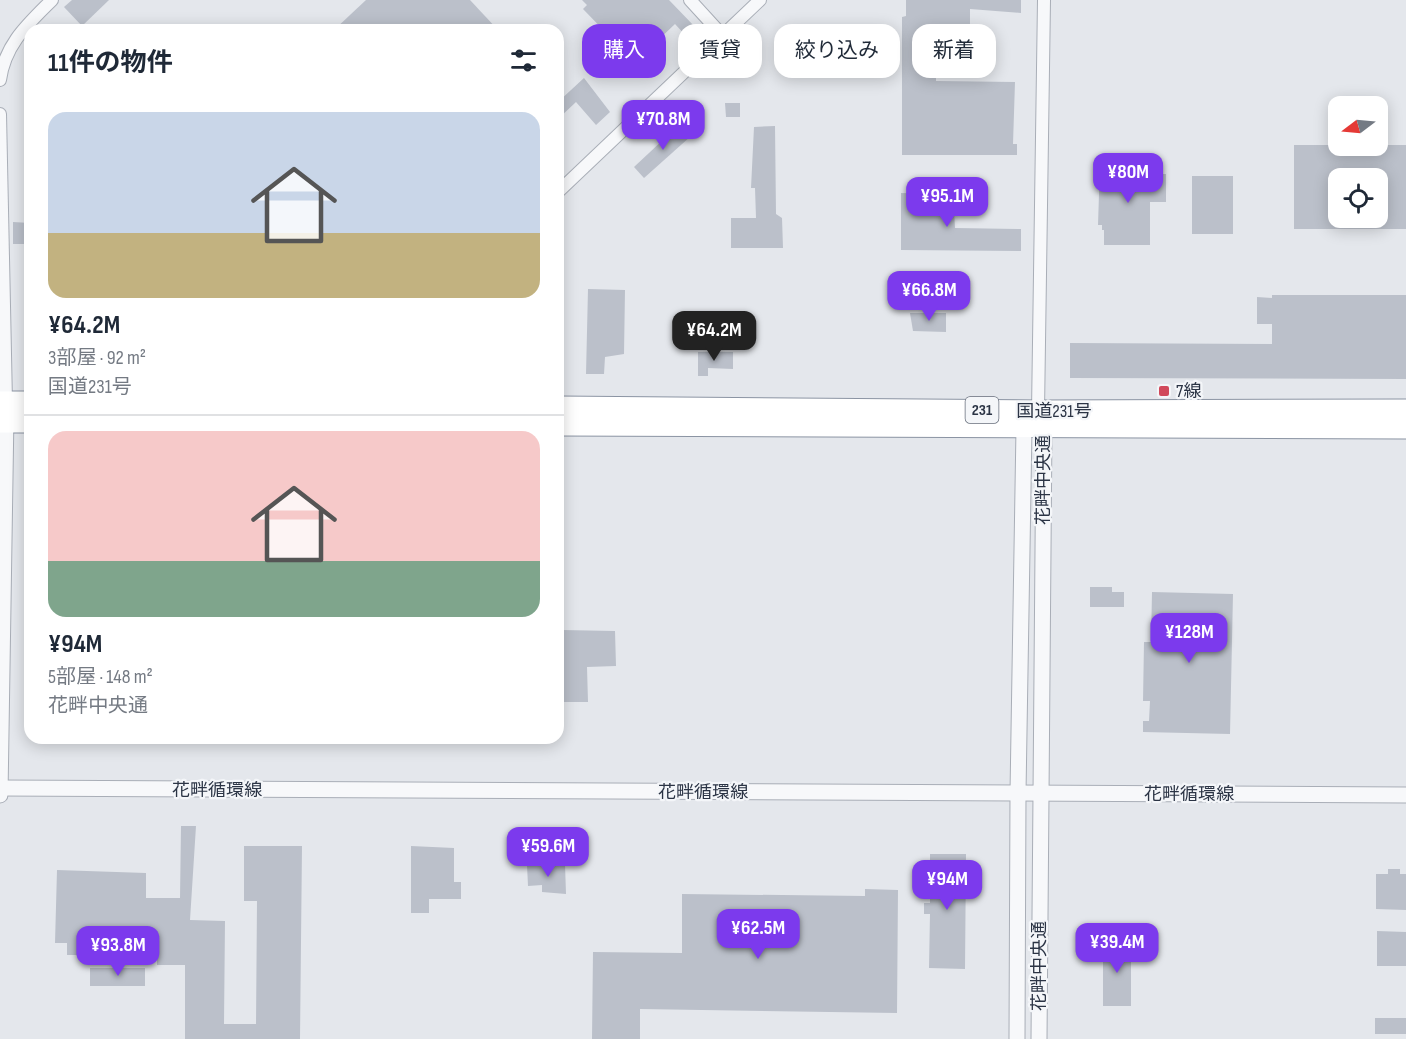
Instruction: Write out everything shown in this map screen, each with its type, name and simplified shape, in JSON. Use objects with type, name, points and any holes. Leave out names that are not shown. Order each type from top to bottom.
[{"type":"highway","points":[[3,412],[24,404]]},
{"type":"highway","name":"国道231号","points":[[564,407],[1035,422],[1406,428]]},
{"type":"highway","name":"国道231号","points":[[564,425],[1035,422],[1406,410]]},
{"type":"highway","points":[[3,412],[24,420]]},
{"type":"street","points":[[29,24],[52,0]]},
{"type":"street","points":[[690,0],[712,24]]},
{"type":"street","points":[[735,24],[760,0]]},
{"type":"street","points":[[1035,422],[1044,0]]},
{"type":"street","points":[[0,80],[2,64],[17,36],[24,29]]},
{"type":"street","points":[[564,186],[679,78]]},
{"type":"street","points":[[0,114],[3,412],[0,795]]},
{"type":"street","name":"花畔中央通","points":[[1017,1039],[1018,793],[1035,422]]},
{"type":"street","name":"花畔中央通","points":[[1035,422],[1039,1039]]},
{"type":"street","name":"花畔循環線","points":[[0,788],[1406,795]]},
{"type":"building","points":[[72,0],[109,0],[84,24],[80,24],[64,7]]},
{"type":"building","points":[[366,0],[470,0],[492,24],[340,24]]},
{"type":"building","points":[[582,0],[669,0],[692,24],[678,24],[678,27],[675,24],[666,33],[666,24],[598,24],[583,9],[587,5]]},
{"type":"building","points":[[906,0],[1021,0],[1021,13],[970,9],[970,24],[912,24],[912,78],[936,78],[936,81],[1015,82],[1013,144],[1017,144],[1017,155],[902,155],[902,17],[906,16]]},
{"type":"building","points":[[584,78],[610,112],[596,125],[576,102],[564,113],[564,96]]},
{"type":"building","points":[[725,103],[740,103],[740,117],[726,117]]},
{"type":"building","points":[[680,124],[691,136],[644,178],[634,167]]},
{"type":"building","points":[[775,126],[776,214],[782,218],[783,248],[731,248],[731,218],[756,218],[755,188],[751,188],[754,127]]},
{"type":"building","points":[[1294,145],[1328,145],[1328,156],[1388,156],[1388,145],[1406,145],[1406,229],[1294,229]]},
{"type":"building","points":[[1100,163],[1121,163],[1121,174],[1166,174],[1166,202],[1150,202],[1150,245],[1104,245],[1104,230],[1102,230],[1102,225],[1098,225]]},
{"type":"building","points":[[1192,176],[1233,176],[1233,234],[1192,234]]},
{"type":"building","points":[[942,191],[953,192],[955,228],[1021,229],[1021,251],[901,250],[901,193],[942,194]]},
{"type":"building","points":[[13,222],[24,223],[24,244],[13,244]]},
{"type":"building","points":[[588,289],[625,290],[624,354],[605,357],[604,374],[586,374]]},
{"type":"building","points":[[1272,295],[1406,295],[1406,379],[1070,378],[1070,343],[1272,344],[1272,324],[1257,324],[1257,297],[1272,298]]},
{"type":"building","points":[[910,313],[946,313],[946,332],[913,331]]},
{"type":"building","points":[[698,352],[733,352],[733,369],[708,368],[708,376],[698,376]]},
{"type":"building","points":[[1090,587],[1112,587],[1112,592],[1124,592],[1124,607],[1090,607]]},
{"type":"building","points":[[1152,592],[1233,594],[1230,734],[1143,732],[1143,721],[1149,721],[1150,701],[1143,701],[1144,642],[1151,642]]},
{"type":"building","points":[[564,630],[615,631],[616,666],[587,667],[588,702],[564,702]]},
{"type":"building","points":[[181,826],[196,826],[190,920],[225,921],[224,1024],[256,1024],[257,901],[244,901],[244,846],[302,846],[300,1039],[185,1039],[185,965],[157,965],[157,950],[134,949],[134,944],[86,943],[86,955],[67,955],[67,943],[55,943],[57,870],[146,873],[146,898],[180,898]]},
{"type":"building","points":[[411,846],[454,848],[454,882],[461,882],[461,899],[429,899],[429,913],[411,913]]},
{"type":"building","points":[[930,854],[966,854],[965,969],[929,968],[930,914],[924,914],[924,903],[930,903]]},
{"type":"building","points":[[565,864],[566,894],[542,892],[542,885],[528,886],[527,865]]},
{"type":"building","points":[[1388,869],[1400,869],[1400,874],[1406,874],[1406,910],[1376,909],[1376,874],[1388,874]]},
{"type":"building","points":[[865,889],[898,890],[897,1013],[640,1009],[640,1039],[592,1039],[593,952],[682,953],[682,894],[865,896]]},
{"type":"building","points":[[1377,931],[1406,932],[1406,966],[1377,966]]},
{"type":"building","points":[[1103,943],[1131,943],[1131,1006],[1103,1006]]},
{"type":"building","points":[[90,968],[145,968],[145,986],[90,986]]},
{"type":"building","points":[[1375,1018],[1406,1018],[1406,1034],[1375,1034]]},
{"type":"place","name":"7線","points":[[1164,391]]}]
